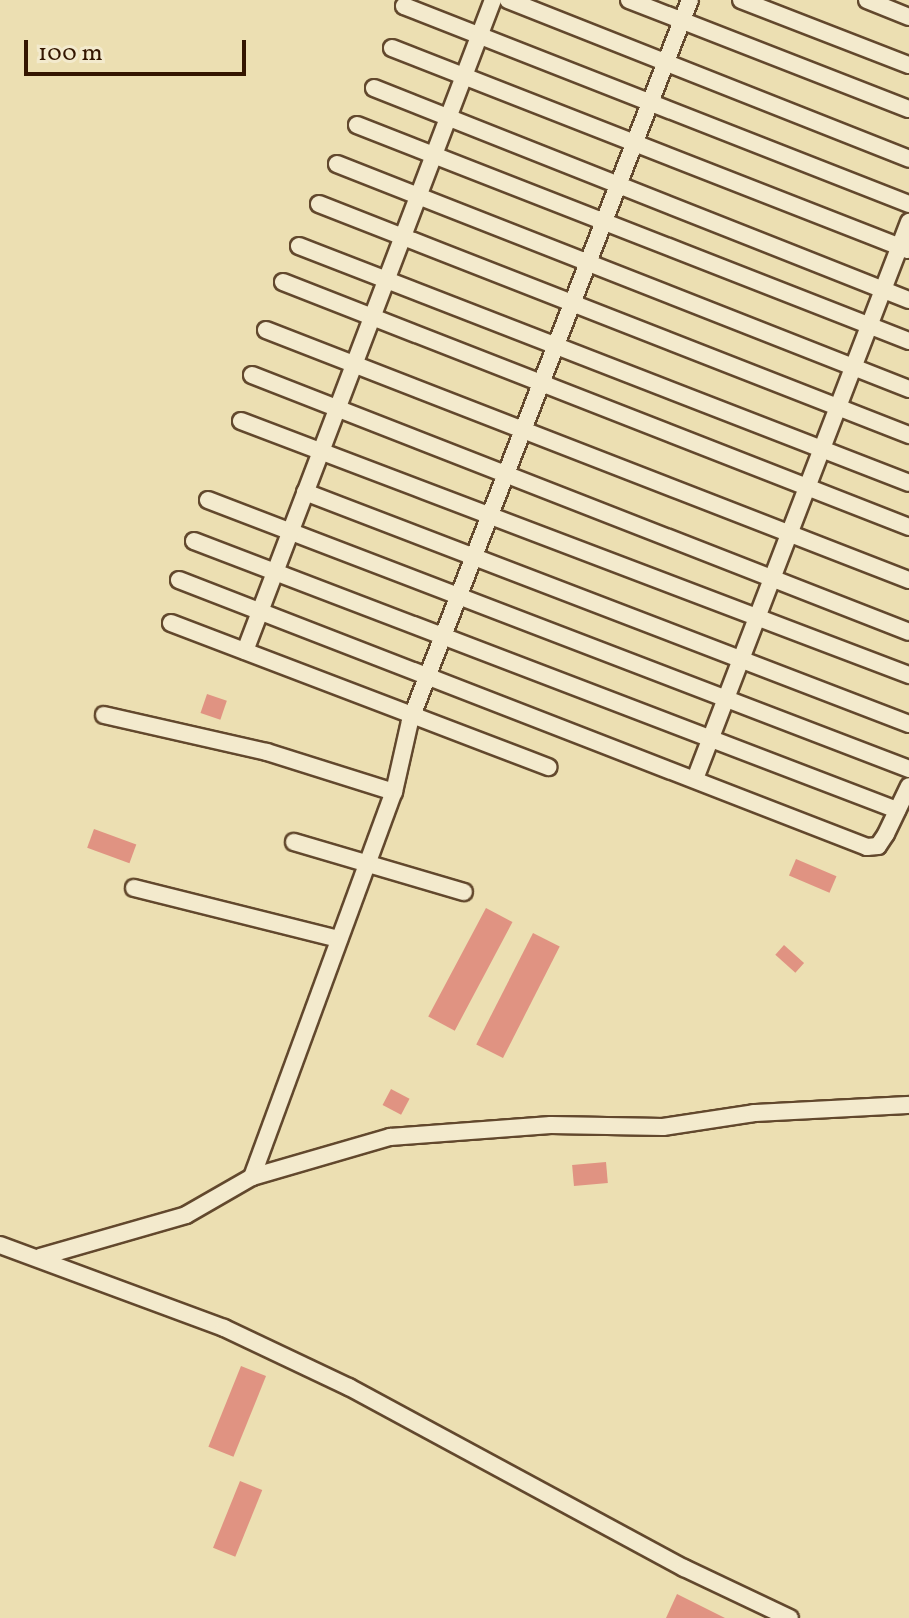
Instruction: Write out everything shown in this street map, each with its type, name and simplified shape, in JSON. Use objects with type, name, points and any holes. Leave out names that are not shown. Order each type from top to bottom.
[{"type":"street","points":[[245,651],[493,0]]},
{"type":"street","points":[[508,0],[909,159]]},
{"type":"street","points":[[629,0],[909,109]]},
{"type":"street","points":[[252,1177],[394,792],[412,715],[690,0]]},
{"type":"street","points":[[741,0],[909,65]]},
{"type":"street","points":[[867,0],[909,17]]},
{"type":"street","points":[[404,6],[909,204]]},
{"type":"street","points":[[392,48],[904,248]]},
{"type":"street","points":[[374,88],[909,300]]},
{"type":"street","points":[[357,125],[909,341]]},
{"type":"street","points":[[337,164],[909,389]]},
{"type":"street","points":[[319,204],[909,435]]},
{"type":"street","points":[[695,779],[869,325],[904,248],[909,222]]},
{"type":"street","points":[[299,246],[909,483]]},
{"type":"street","points":[[283,282],[539,386],[909,527]]},
{"type":"street","points":[[266,330],[909,580]]},
{"type":"street","points":[[252,375],[909,632]]},
{"type":"street","points":[[241,421],[909,675]]},
{"type":"street","points":[[305,492],[909,724]]},
{"type":"street","points":[[208,500],[909,769]]},
{"type":"street","points":[[194,541],[897,810]]},
{"type":"street","points":[[179,580],[867,847],[878,846],[909,786]]},
{"type":"street","points":[[171,623],[548,767]]},
{"type":"street","points":[[104,715],[267,752],[394,792]]},
{"type":"street","points":[[294,842],[464,892]]},
{"type":"street","points":[[134,888],[339,939]]},
{"type":"street","points":[[40,1257],[186,1215],[252,1177],[390,1137],[447,1130],[663,1127],[754,1113],[908,1106]]},
{"type":"street","points":[[0,1245],[40,1257],[224,1328],[349,1387],[684,1568],[790,1618]]},
{"type":"building","points":[[207,694],[227,701],[220,720],[200,713]]},
{"type":"building","points":[[94,829],[136,844],[129,863],[87,848]]},
{"type":"building","points":[[796,859],[837,876],[829,893],[789,876]]},
{"type":"building","points":[[486,908],[512,922],[455,1031],[428,1017]]},
{"type":"building","points":[[533,933],[560,947],[503,1058],[476,1044]]},
{"type":"building","points":[[784,945],[804,963],[795,973],[775,955]]},
{"type":"building","points":[[391,1089],[410,1099],[401,1115],[383,1105]]},
{"type":"building","points":[[606,1162],[608,1183],[574,1186],[572,1165]]},
{"type":"building","points":[[241,1366],[266,1376],[233,1457],[208,1447]]},
{"type":"building","points":[[240,1481],[262,1490],[235,1557],[213,1548]]},
{"type":"building","points":[[677,1594],[725,1618],[666,1618]]}]
